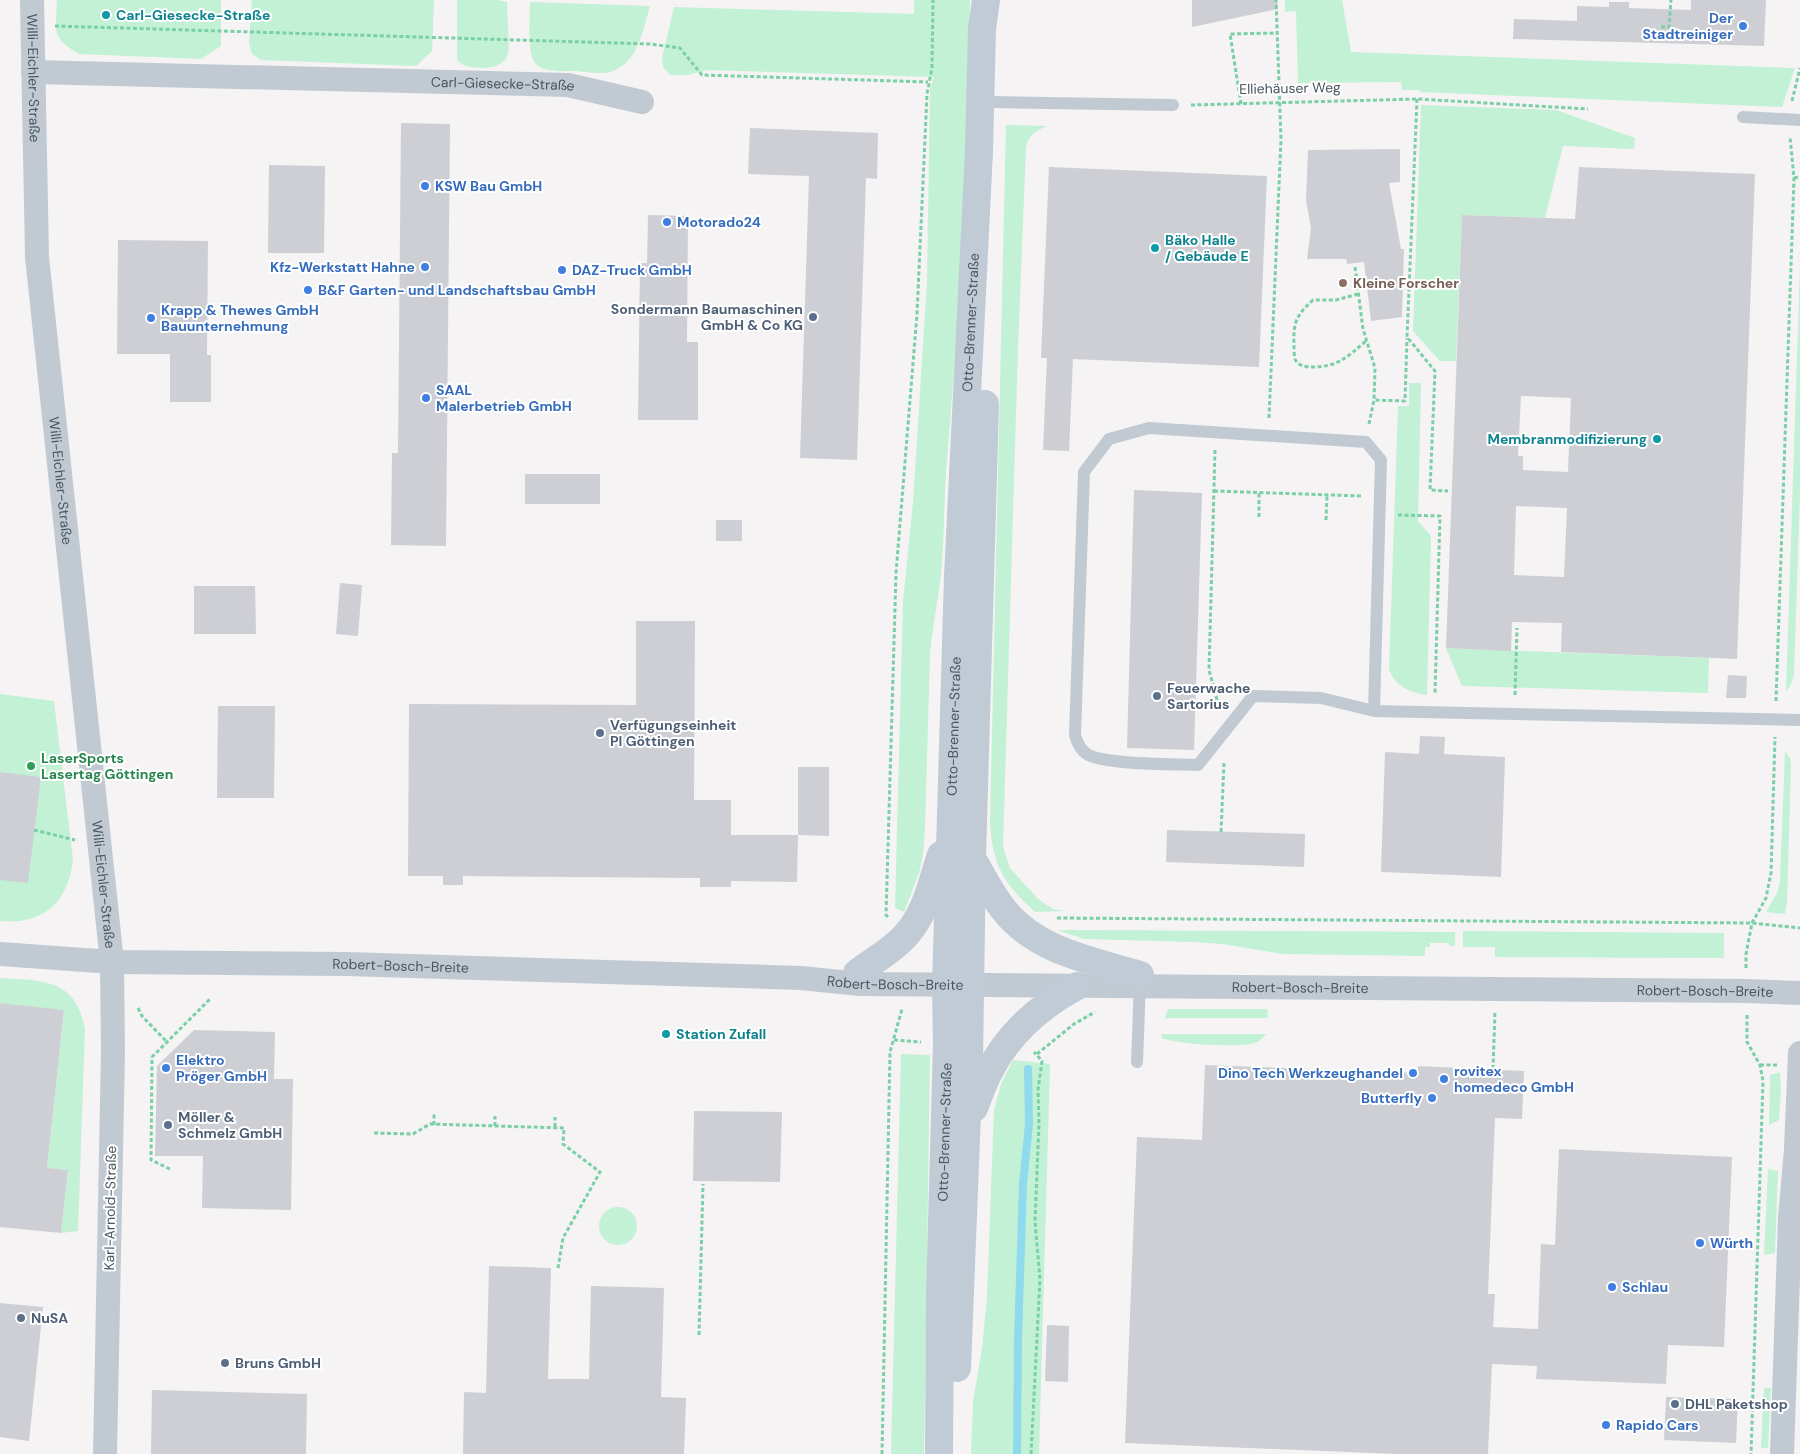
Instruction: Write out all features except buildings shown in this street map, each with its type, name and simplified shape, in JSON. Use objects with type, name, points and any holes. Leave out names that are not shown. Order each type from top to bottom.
[{"type":"main road","name":"Otto-Brenner-Straße","points":[[954,1454],[967,1126],[951,820],[958,576],[979,151],[982,29],[986,0]]},
{"type":"main road","name":"Otto-Brenner-Straße","points":[[939,1454],[940,1294],[947,1044],[958,980],[972,856],[995,30],[991,0]]},
{"type":"main road","points":[[857,973],[906,936],[917,919],[927,899],[951,820]]},
{"type":"main road","points":[[972,856],[993,896],[1018,926],[1036,938],[1063,951],[1140,981]]},
{"type":"main road","points":[[967,1126],[988,1073],[1010,1039],[1054,998],[1077,986]]},
{"type":"street","name":"Willi-Eichler-Straße","points":[[32,0],[37,257],[112,962]]},
{"type":"street","name":"Carl-Giesecke-Straße","points":[[33,72],[568,85],[642,102]]},
{"type":"street","name":"Robert-Bosch-Breite","points":[[0,954],[112,962],[346,964],[801,978],[860,984],[907,985],[958,980],[1746,985],[1800,993]]},
{"type":"street","name":"Karl-Arnold-Straße","points":[[105,1454],[113,1063],[112,962]]},
{"type":"street","name":"Robert-Bosch-Breite","points":[[801,978],[857,973],[1077,986],[1140,981],[1496,989],[1746,985],[1800,982]]},
{"type":"street","points":[[1782,1454],[1789,1228],[1796,1149],[1800,1053]]},
{"type":"lane","points":[[993,102],[1173,106]]},
{"type":"lane","points":[[1743,117],[1800,120]]},
{"type":"lane","points":[[1374,711],[1381,460],[1366,442],[1148,428],[1109,439],[1084,472],[1075,735],[1082,751],[1096,758],[1198,765],[1253,696],[1321,698],[1374,711],[1800,720]]},
{"type":"lane","points":[[1138,1062],[1140,981]]},
{"type":"path","points":[[906,936],[886,915],[896,573],[917,314],[928,82],[932,68],[933,0]]},
{"type":"path","points":[[1268,436],[1281,139],[1276,0]]},
{"type":"path","points":[[1661,27],[1670,27],[1670,0]]},
{"type":"path","points":[[32,25],[650,44],[680,48],[702,75],[928,82]]},
{"type":"path","points":[[1241,104],[1230,34],[1276,33]]},
{"type":"path","points":[[1374,400],[1405,401],[1417,100]]},
{"type":"path","name":"Elliehäuser Weg","points":[[1173,106],[1417,100],[1588,109]]},
{"type":"path","points":[[1751,1454],[1763,1080],[1760,1065],[1748,1042],[1746,954],[1752,923],[1766,898],[1771,873],[1794,178],[1800,177]]},
{"type":"path","points":[[1355,267],[1363,329],[1375,368],[1374,400],[1366,442]]},
{"type":"path","points":[[1358,294],[1336,300],[1313,300],[1301,311],[1295,321],[1293,330],[1295,359],[1305,367],[1325,367],[1338,363],[1366,341]]},
{"type":"path","points":[[1407,337],[1436,371],[1430,490],[1448,491]]},
{"type":"path","points":[[1216,433],[1209,670],[1225,730],[1221,832]]},
{"type":"path","points":[[1214,491],[1380,496]]},
{"type":"path","points":[[1259,493],[1259,517]]},
{"type":"path","points":[[1326,520],[1327,495]]},
{"type":"path","points":[[1380,514],[1440,516],[1434,712]]},
{"type":"path","points":[[1514,714],[1517,628]]},
{"type":"path","points":[[34,830],[100,847]]},
{"type":"path","points":[[1018,926],[1032,918],[1752,923],[1800,928]]},
{"type":"path","points":[[882,1454],[890,1052],[907,985]]},
{"type":"path","points":[[1493,1069],[1496,989]]},
{"type":"path","points":[[170,1169],[150,1160],[152,1057],[210,1000]]},
{"type":"path","points":[[1032,1454],[1040,1280],[1036,1222],[1038,1090],[1042,1061],[1037,1054],[1074,1024]]},
{"type":"path","points":[[434,1114],[434,1125]]},
{"type":"path","points":[[495,1116],[495,1126]]},
{"type":"path","points":[[555,1117],[555,1127]]},
{"type":"path","points":[[374,1133],[413,1134],[430,1124],[564,1128],[563,1144],[600,1172],[563,1238],[558,1268]]},
{"type":"path","points":[[699,1335],[703,1184]]},
{"type":"green space","points":[[57,0],[221,0],[221,46],[201,59],[79,54],[63,43],[59,37],[56,26]]},
{"type":"green space","points":[[252,0],[434,0],[432,51],[416,66],[261,60],[252,54],[249,43]]},
{"type":"green space","points":[[457,0],[498,0],[507,2],[509,50],[504,61],[494,66],[482,68],[465,66],[457,60]]},
{"type":"green space","points":[[914,0],[970,0],[963,237],[946,473],[942,562],[930,654],[925,829],[923,855],[919,873],[904,912],[895,908],[903,601],[913,502],[927,282],[930,89],[934,77],[707,70],[688,75],[670,75],[663,67],[662,58],[674,7],[914,14]]},
{"type":"green space","points":[[1285,0],[1342,0],[1351,52],[1795,68],[1782,107],[1420,92],[1420,90],[1402,90],[1401,82],[1298,83],[1296,11],[1285,12]]},
{"type":"green space","points":[[530,2],[650,6],[638,45],[627,62],[610,72],[596,73],[552,71],[535,63],[532,58],[530,43]]},
{"type":"green space","points":[[1421,105],[1556,110],[1635,138],[1634,149],[1563,146],[1545,218],[1462,215],[1456,361],[1440,361],[1413,331]]},
{"type":"green space","points":[[1006,125],[1047,126],[1033,134],[1026,148],[1003,847],[1010,868],[1038,899],[1053,909],[1065,911],[1035,912],[1024,902],[1001,872],[993,849],[991,836]]},
{"type":"green space","points":[[1800,265],[1800,493],[1794,673],[1792,682],[1786,692]]},
{"type":"green space","points":[[1409,383],[1421,383],[1418,521],[1431,536],[1427,695],[1404,688],[1395,680],[1389,669],[1398,406],[1409,406]]},
{"type":"green space","points":[[1446,648],[1709,658],[1708,693],[1462,686]]},
{"type":"green space","name":"LaserSports Lasertag Göttingen","points":[[0,694],[54,701],[73,859],[66,887],[51,908],[29,919],[15,921],[0,921]]},
{"type":"green space","points":[[1785,751],[1790,758],[1791,766],[1785,914],[1766,912],[1777,893],[1780,881]]},
{"type":"green space","points":[[1057,930],[1455,932],[1455,946],[1450,946],[1449,943],[1430,943],[1430,947],[1425,947],[1425,956],[1282,954],[1222,944],[1084,939]]},
{"type":"green space","points":[[1463,931],[1724,933],[1724,958],[1495,957],[1495,947],[1463,947]]},
{"type":"green space","points":[[0,978],[44,982],[55,986],[65,991],[74,1000],[80,1012],[85,1029],[78,1231],[61,1233],[68,1170],[47,1168],[64,1011],[0,1003]]},
{"type":"green space","points":[[1168,1009],[1267,1009],[1268,1018],[1165,1018]]},
{"type":"green space","points":[[1161,1034],[1266,1034],[1261,1040],[1254,1043],[1222,1045],[1193,1044],[1169,1040],[1162,1038]]},
{"type":"green space","points":[[901,1054],[930,1055],[924,1454],[891,1454]]},
{"type":"green space","points":[[1013,1060],[1050,1064],[1039,1454],[971,1454],[973,1402],[982,1348],[987,1296],[994,1110],[1001,1084]]},
{"type":"green space","points":[[1780,1072],[1779,1120],[1769,1125],[1770,1075]]},
{"type":"green space","points":[[1768,1169],[1778,1171],[1775,1253],[1764,1255]]},
{"type":"green space","points":[[618,1207],[631,1213],[637,1226],[631,1239],[618,1245],[605,1239],[599,1226],[605,1213]]},
{"type":"green space","points":[[1764,1388],[1771,1388],[1768,1448],[1761,1448]]},
{"type":"waterway","points":[[1017,1454],[1018,1340],[1023,1184],[1029,1124],[1028,1069]]},
{"type":"place","name":"Carl-Giesecke-Straße","points":[[106,15]]},
{"type":"place","name":"Der Stadtreiniger","points":[[1743,26]]},
{"type":"place","name":"KSW Bau GmbH","points":[[425,186]]},
{"type":"place","name":"Motorado24","points":[[667,222]]},
{"type":"place","name":"Bäko Halle / Gebäude E","points":[[1155,248]]},
{"type":"place","name":"Kfz-Werkstatt Hahne","points":[[425,267]]},
{"type":"place","name":"DAZ-Truck GmbH","points":[[562,270]]},
{"type":"place","name":"Kleine Forscher","points":[[1343,283]]},
{"type":"place","name":"B&F Garten- und Landschaftsbau GmbH","points":[[308,290]]},
{"type":"place","name":"Sondermann Baumaschinen GmbH & Co KG","points":[[813,317]]},
{"type":"place","name":"Krapp & Thewes GmbH Bauunternehmung","points":[[151,318]]},
{"type":"place","name":"SAAL Malerbetrieb GmbH","points":[[426,398]]},
{"type":"place","name":"Membranmodifizierung","points":[[1657,439]]},
{"type":"place","name":"Feuerwache Sartorius","points":[[1157,696]]},
{"type":"place","name":"Verfügungseinheit PI Göttingen","points":[[600,733]]},
{"type":"place","name":"LaserSports Lasertag Göttingen","points":[[31,766]]},
{"type":"place","name":"Station Zufall","points":[[666,1034]]},
{"type":"place","name":"Elektro Pröger GmbH","points":[[166,1068]]},
{"type":"place","name":"Dino Tech Werkzeughandel","points":[[1413,1073]]},
{"type":"place","name":"rovitex homedeco GmbH","points":[[1444,1079]]},
{"type":"place","name":"Butterfly","points":[[1432,1098]]},
{"type":"place","name":"Möller & Schmelz GmbH","points":[[168,1125]]},
{"type":"place","name":"Würth","points":[[1700,1243]]},
{"type":"place","name":"Schlau","points":[[1612,1287]]},
{"type":"place","name":"NuSA","points":[[21,1318]]},
{"type":"place","name":"Bruns GmbH","points":[[225,1363]]},
{"type":"place","name":"DHL Paketshop","points":[[1675,1404]]},
{"type":"place","name":"Rapido Cars","points":[[1606,1425]]}]
